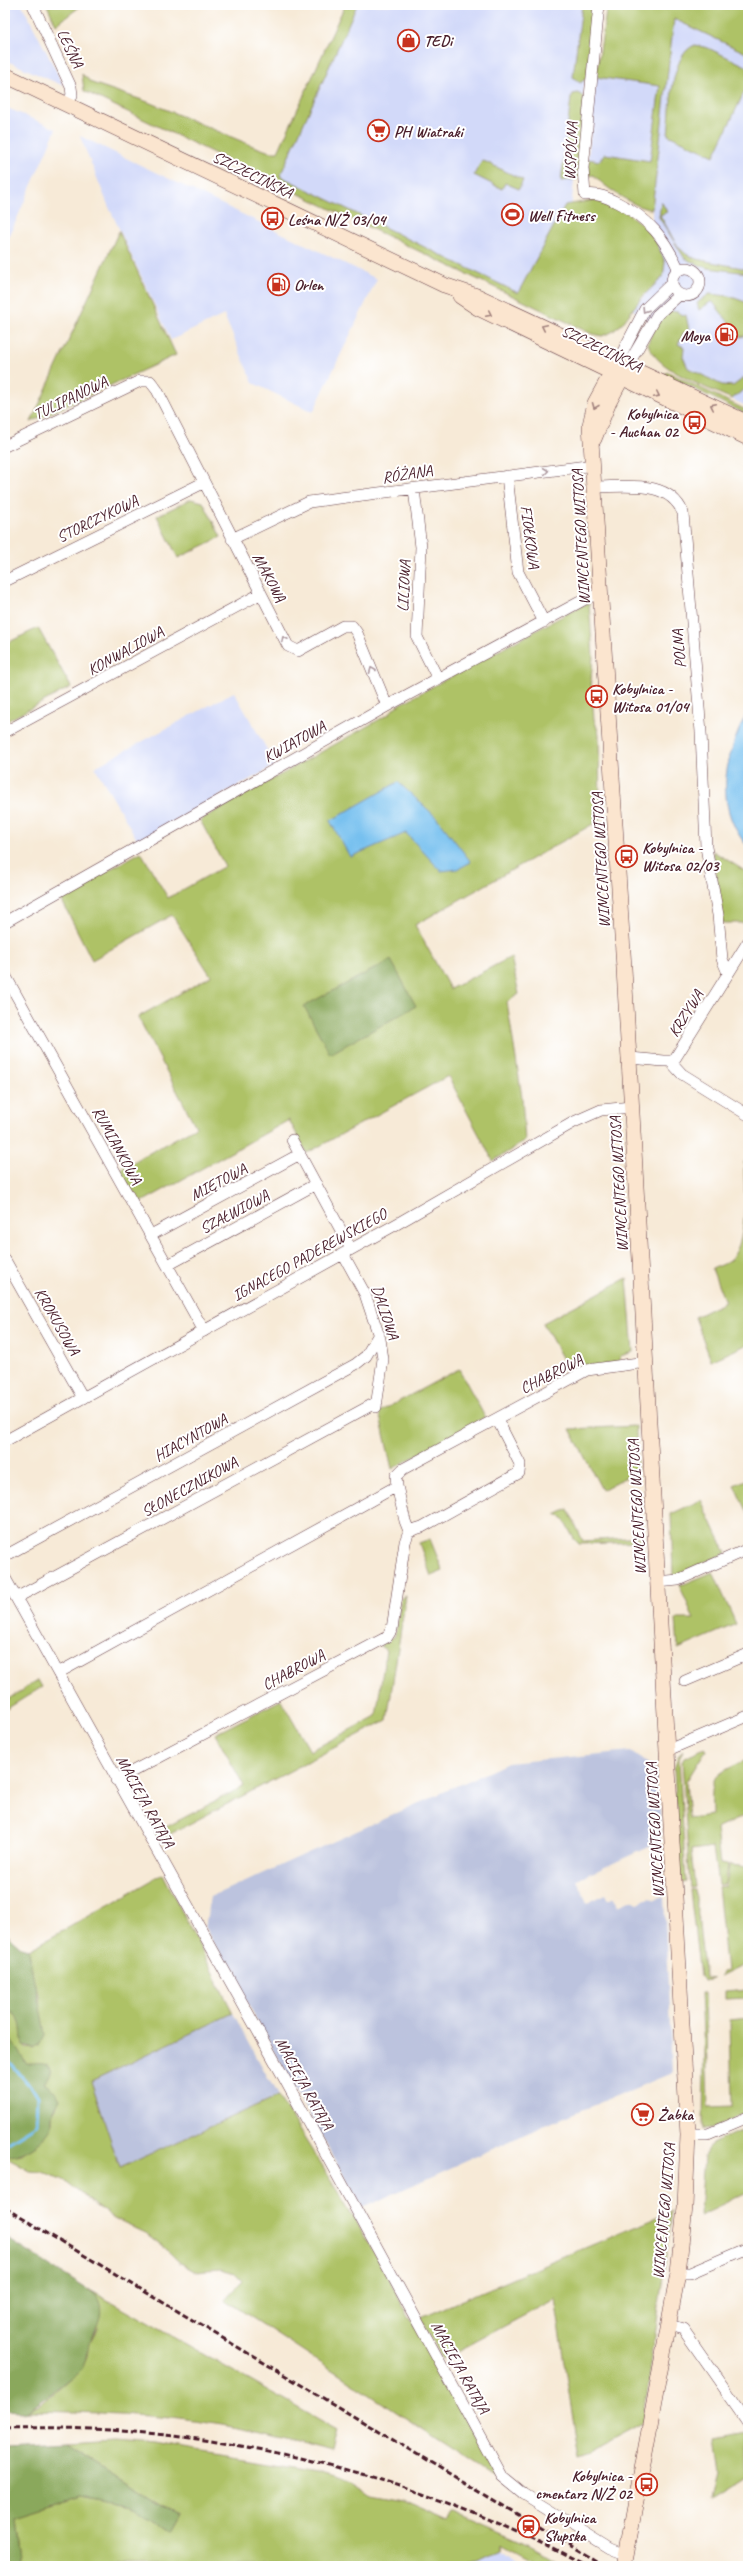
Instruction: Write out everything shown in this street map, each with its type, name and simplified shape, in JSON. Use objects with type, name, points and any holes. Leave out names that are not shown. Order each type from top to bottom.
[{"type":"street","name":"LEŚNA","points":[[33,5],[71,86],[72,95],[67,104]]},
{"type":"street","name":"WSPÓLNA","points":[[599,5],[583,168],[585,195],[604,196],[635,212],[652,225],[667,246],[679,270]]},
{"type":"street","name":"SZCZECIŃSKA","points":[[5,75],[444,285],[478,308],[748,423]]},
{"type":"street","points":[[620,369],[645,309],[672,283],[674,276],[679,270],[692,269],[699,276],[701,282],[695,294],[686,297],[679,295],[672,283]]},
{"type":"street","points":[[620,369],[657,315],[679,295]]},
{"type":"street","name":"SZCZECIŃSKA","points":[[620,369],[748,438]]},
{"type":"street","name":"WINCENTEGO WITOSA","points":[[620,369],[609,402],[593,441],[668,1750],[688,2134],[685,2207],[678,2273],[625,2560]]},
{"type":"street","name":"TULIPANOWA","points":[[5,446],[140,381],[150,381]]},
{"type":"street","name":"MAKOWA","points":[[150,381],[157,390],[203,483],[288,646],[294,651],[343,626],[352,626],[355,628],[387,706]]},
{"type":"street","name":"RÓŻANA","points":[[232,539],[309,502],[594,465]]},
{"type":"street","name":"FIOŁKOWA","points":[[507,476],[518,572],[544,622]]},
{"type":"street","name":"STORCZYKOWA","points":[[5,581],[203,483]]},
{"type":"street","name":"POLNA","points":[[595,488],[645,486],[673,497],[683,513],[701,732],[706,847],[718,914],[722,959],[728,973]]},
{"type":"street","name":"LILIOWA","points":[[414,489],[420,547],[417,637],[438,679]]},
{"type":"street","name":"KONWALIOWA","points":[[5,732],[260,594]]},
{"type":"street","name":"KWIATOWA","points":[[5,922],[387,706],[589,597],[601,594]]},
{"type":"street","name":"KRZYWA","points":[[671,1062],[677,1057],[748,942]]},
{"type":"street","name":"RUMIANKOWA","points":[[5,975],[204,1331]]},
{"type":"street","points":[[628,1058],[671,1062],[682,1074],[748,1115]]},
{"type":"street","name":"IGNACEGO PADEREWSKIEGO","points":[[5,1441],[347,1252],[574,1122],[601,1110],[631,1107]]},
{"type":"street","name":"DALIOWA","points":[[292,1140],[316,1184],[347,1252],[365,1294],[379,1334],[383,1359],[377,1404]]},
{"type":"street","name":"MIĘTOWA","points":[[151,1235],[300,1154]]},
{"type":"street","name":"SZAŁWIOWA","points":[[168,1265],[316,1184]]},
{"type":"street","name":"KROKUSOWA","points":[[5,1260],[83,1398]]},
{"type":"street","name":"HIACYNTOWA","points":[[5,1556],[356,1364],[366,1356],[379,1334]]},
{"type":"street","name":"CHABROWA","points":[[396,1486],[396,1476],[403,1469],[587,1370],[646,1362]]},
{"type":"street","name":"SŁONECZNIKOWA","points":[[16,1598],[377,1404]]},
{"type":"street","points":[[58,1673],[396,1486],[404,1522],[409,1531],[422,1527],[519,1473],[520,1464],[497,1419]]},
{"type":"street","name":"CHABROWA","points":[[116,1780],[387,1637],[392,1629],[405,1542],[409,1531]]},
{"type":"street","points":[[658,1582],[678,1580],[748,1549]]},
{"type":"street","name":"MACIEJA RATAJA","points":[[5,1578],[116,1780],[283,2076],[502,2476],[537,2502],[617,2552],[625,2560]]},
{"type":"street","points":[[685,1682],[748,1654]]},
{"type":"street","points":[[668,1750],[748,1716]]},
{"type":"street","points":[[688,2134],[708,2134],[748,2117]]},
{"type":"street","points":[[678,2273],[690,2273],[748,2248]]},
{"type":"street","points":[[669,2325],[682,2329],[748,2422]]},
{"type":"shaded area","points":[[5,5],[22,5],[64,86],[5,60]]},
{"type":"shaded area","points":[[345,5],[593,5],[570,218],[580,328],[267,177]]},
{"type":"shaded area","points":[[674,19],[748,54],[748,407],[671,370],[656,327],[632,309],[663,276],[663,255],[652,237],[652,212],[656,172],[588,159],[596,77]]},
{"type":"shaded area","points":[[5,107],[56,129],[5,246]]},
{"type":"shaded area","points":[[80,136],[377,279],[313,412],[253,383],[224,315],[171,340],[108,205]]},
{"type":"shaded area","points":[[234,692],[276,765],[138,841],[95,767]]},
{"type":"shaded area","points":[[631,1751],[659,1772],[661,1841],[577,1880],[587,1903],[606,1894],[609,1900],[615,1897],[618,1906],[632,1900],[638,1903],[650,1897],[655,1900],[664,1897],[672,2073],[543,2126],[362,2208],[205,1928],[210,1897],[508,1763]]},
{"type":"shaded area","points":[[233,2013],[278,2096],[120,2168],[91,2081]]},
{"type":"shaded area","points":[[503,2548],[526,2566],[464,2566]]},
{"type":"green space","points":[[47,5],[82,5],[56,25]]},
{"type":"green space","points":[[345,5],[357,5],[280,176],[518,293],[565,205],[596,200],[623,210],[652,232],[665,262],[663,277],[642,297],[622,324],[612,332],[602,336],[592,334],[84,91],[82,74],[92,83],[148,102],[253,146],[270,152],[278,152]]},
{"type":"green space","points":[[582,5],[595,5],[587,78],[580,83],[573,77]]},
{"type":"green space","points":[[607,5],[748,5],[748,54],[674,19],[652,209],[646,209],[630,202],[604,185],[594,175],[589,176],[588,159],[599,161],[605,154],[650,161],[660,86],[596,77]]},
{"type":"green space","points":[[695,45],[708,48],[748,67],[748,84],[714,156],[668,135],[671,99],[676,72],[680,60],[686,51]]},
{"type":"green space","points":[[578,93],[585,98],[578,179],[561,181],[571,98],[573,94]]},
{"type":"green space","points":[[482,160],[523,180],[519,189],[505,183],[502,189],[474,175]]},
{"type":"green space","points":[[661,201],[667,212],[660,215],[677,246],[686,254],[696,259],[747,269],[748,267],[748,273],[707,268],[685,259],[659,217]]},
{"type":"green space","points":[[119,231],[176,355],[31,422]]},
{"type":"green space","points":[[709,294],[729,296],[748,303],[748,335],[740,337],[712,301],[699,310],[697,303]]},
{"type":"green space","points":[[671,311],[678,312],[683,316],[686,315],[690,335],[684,332],[678,344],[684,347],[683,357],[688,368],[722,385],[733,386],[748,375],[748,386],[732,399],[697,384],[671,370],[660,361],[652,352],[648,343],[660,320]]},
{"type":"green space","points":[[668,372],[748,411],[748,415],[664,374]]},
{"type":"green space","points":[[191,499],[203,502],[221,537],[178,558],[157,516]]},
{"type":"green space","points":[[589,603],[593,656],[591,680],[594,719],[599,734],[600,820],[415,925],[450,989],[511,957],[519,994],[507,1002],[522,1097],[525,1141],[493,1161],[448,1076],[307,1153],[289,1120],[140,1203],[119,1170],[196,1127],[138,1017],[211,976],[172,915],[92,960],[60,897],[141,852],[168,898],[225,866],[200,820],[389,714],[395,707]]},
{"type":"green space","points":[[38,628],[71,687],[5,722],[5,644]]},
{"type":"green space","points":[[713,851],[748,873],[748,923],[723,923]]},
{"type":"green space","points":[[391,960],[416,1006],[330,1054],[304,1006]]},
{"type":"green space","points":[[748,1159],[748,1344],[711,1361],[695,1317],[725,1302],[712,1269],[725,1264],[731,1259],[737,1250],[741,1239],[745,1198],[744,1162]]},
{"type":"green space","points":[[627,1278],[633,1352],[620,1356],[620,1361],[571,1374],[543,1323]]},
{"type":"green space","points":[[459,1369],[485,1417],[392,1469],[379,1412]]},
{"type":"green space","points":[[636,1426],[637,1471],[602,1490],[570,1429]]},
{"type":"green space","points":[[748,1479],[748,1515],[734,1485]]},
{"type":"green space","points":[[701,1500],[726,1553],[673,1576],[671,1514]]},
{"type":"green space","points":[[568,1509],[583,1541],[642,1537],[643,1542],[579,1544],[574,1539],[563,1518],[556,1515]]},
{"type":"green space","points":[[430,1539],[443,1571],[431,1576],[419,1543]]},
{"type":"green space","points":[[713,1572],[736,1624],[678,1649],[676,1619],[694,1619],[679,1584],[684,1584]]},
{"type":"green space","points":[[406,1596],[387,1720],[155,1842],[153,1834],[244,1786],[215,1734],[281,1700],[310,1751],[376,1716],[386,1650],[380,1646],[395,1636],[401,1599]]},
{"type":"green space","points":[[38,1680],[42,1687],[5,1710],[5,1701]]},
{"type":"green space","points":[[705,1748],[707,1752],[704,1753],[686,1782],[689,1818],[712,1815],[712,1791],[716,1778],[720,1774],[748,1759],[748,1814],[716,1829],[720,1864],[727,1865],[725,1884],[718,1885],[713,1847],[691,1850],[695,1887],[690,1888],[682,1761],[684,1757]]},
{"type":"green space","points":[[683,1751],[679,1759],[686,1882],[680,1884],[674,1768],[678,1756]]},
{"type":"green space","points":[[729,1865],[748,1867],[748,1963],[720,1977],[722,1972],[727,1971],[718,1887],[726,1886]]},
{"type":"green space","points":[[163,1874],[233,2013],[91,2081],[120,2168],[278,2096],[361,2229],[499,2479],[225,2300],[243,2281],[235,2273],[221,2269],[194,2271],[179,2262],[165,2248],[147,2234],[114,2219],[67,2183],[43,2172],[30,2171],[5,2157],[22,2154],[52,2127],[52,2115],[57,2106],[54,2091],[44,2083],[52,2073],[32,2064],[26,2064],[5,2031],[5,2013],[11,2012],[18,2018],[24,2033],[26,2048],[33,2049],[40,2044],[39,1996],[32,1978],[29,1950]]},
{"type":"green space","points":[[695,1889],[705,1978],[712,1979],[704,1981],[700,1977],[690,1890]]},
{"type":"green space","points":[[5,1933],[22,1948],[29,1950],[45,2035],[40,2044],[33,2049],[23,2045],[21,2027],[18,2018],[11,2012],[5,2013]]},
{"type":"green space","points":[[748,1990],[748,1998],[725,1999],[725,1992]]},
{"type":"green space","points":[[701,1993],[705,1993],[708,2107],[732,2106],[730,2020],[748,2018],[748,2112],[712,2128],[703,2129],[704,2051]]},
{"type":"green space","points":[[5,2031],[26,2063],[42,2063],[48,2065],[52,2073],[44,2083],[57,2093],[60,2099],[52,2114],[52,2127],[48,2134],[38,2144],[25,2152],[11,2156],[5,2156]]},
{"type":"green space","points":[[748,2127],[748,2192],[700,2215],[704,2156],[712,2144]]},
{"type":"green space","points":[[672,2211],[643,2423],[580,2457],[555,2299],[443,2359],[420,2318]]},
{"type":"green space","points":[[5,2237],[96,2295],[99,2301],[101,2313],[90,2341],[83,2368],[24,2412],[5,2411]]},
{"type":"green space","points":[[88,2289],[337,2430],[332,2451],[250,2430],[198,2421],[124,2414],[25,2411],[40,2405],[82,2369],[88,2355],[90,2342],[97,2329],[96,2295]]},
{"type":"green space","points":[[748,2432],[748,2478],[713,2500],[719,2473],[714,2438]]},
{"type":"green space","points":[[113,2440],[154,2443],[315,2470],[349,2480],[370,2494],[403,2500],[448,2520],[453,2512],[455,2512],[522,2541],[568,2566],[546,2566],[504,2543],[503,2548],[464,2566],[19,2566],[13,2517],[80,2496],[131,2506],[171,2534],[181,2516],[66,2443]]},
{"type":"green space","points":[[66,2443],[181,2516],[171,2534],[131,2506],[80,2496],[13,2517],[19,2566],[5,2566],[5,2446]]},
{"type":"water","points":[[748,711],[748,847],[737,831],[730,814],[726,797],[726,780],[728,762],[733,745]]},
{"type":"water","points":[[398,782],[437,818],[471,862],[458,869],[441,871],[406,833],[350,857],[330,821]]},
{"type":"waterway","points":[[5,2056],[38,2096],[37,2125],[5,2145]]},
{"type":"railway","points":[[5,2208],[604,2566]]},
{"type":"railway","points":[[5,2428],[80,2429],[156,2434],[230,2444],[304,2459],[377,2479],[449,2503],[518,2532],[586,2566]]},
{"type":"place","name":"TEDi","points":[[409,40]]},
{"type":"place","name":"PH Wiatraki","points":[[378,131]]},
{"type":"place","name":"Well Fitness","points":[[512,215]]},
{"type":"place","name":"Leśna N/Ż 03/04","points":[[272,219]]},
{"type":"place","name":"Orlen","points":[[278,284]]},
{"type":"place","name":"Moya","points":[[726,335]]},
{"type":"place","name":"Kobylnica - Auchan 02","points":[[694,422]]},
{"type":"place","name":"Kobylnica - Witosa 01/04","points":[[596,697]]},
{"type":"place","name":"Kobylnica - Witosa 02/03","points":[[627,856]]},
{"type":"place","name":"Żabka","points":[[643,2114]]},
{"type":"place","name":"Kobylnica - cmentarz N/Ż 02","points":[[647,2484]]},
{"type":"place","name":"Kobylnica Słupska","points":[[528,2526]]}]
